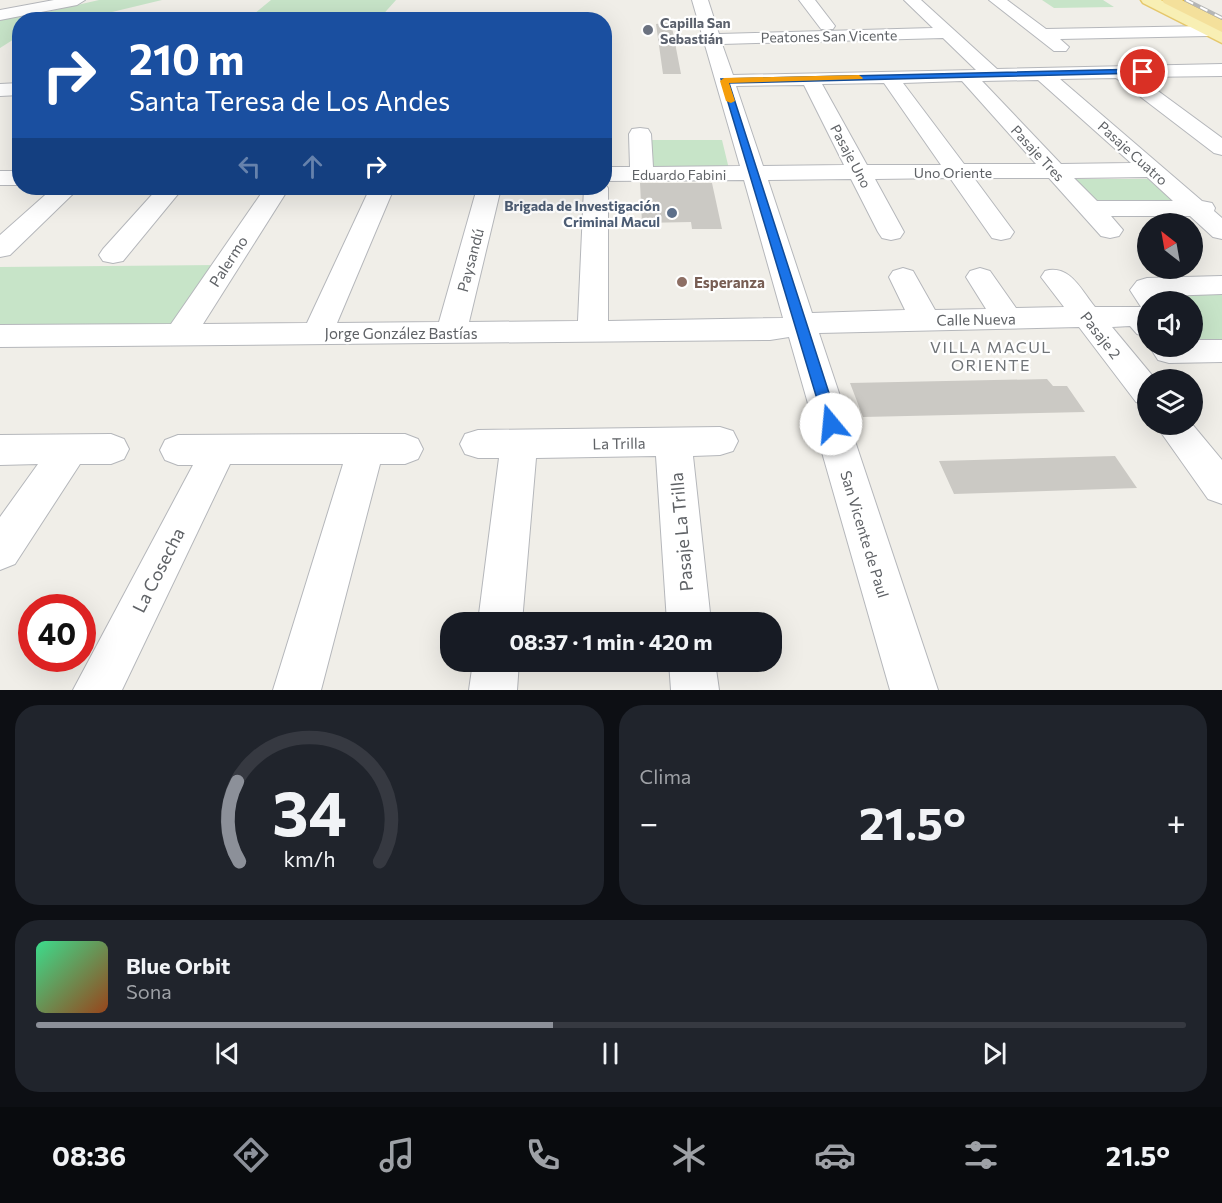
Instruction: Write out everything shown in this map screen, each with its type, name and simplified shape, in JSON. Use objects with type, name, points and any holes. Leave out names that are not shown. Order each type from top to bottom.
[{"type":"highway","points":[[1170,0],[1217,32]]},
{"type":"main road","points":[[1149,0],[1217,32]]},
{"type":"street","points":[[15,12],[77,0]]},
{"type":"street","name":"San Vicente de Paul","points":[[700,0],[914,690]]},
{"type":"street","points":[[807,0],[827,26]]},
{"type":"street","points":[[912,0],[992,75]]},
{"type":"street","points":[[998,0],[1094,73]]},
{"type":"street","points":[[1043,34],[1217,32]]},
{"type":"street","name":"Peatones San Vicente","points":[[711,39],[947,33]]},
{"type":"street","points":[[1195,70],[1222,88]]},
{"type":"street","points":[[724,81],[1222,70]]},
{"type":"street","points":[[1120,72],[1222,148]]},
{"type":"street","name":"Pasaje Cuatro","points":[[1043,74],[1222,231]]},
{"type":"street","name":"Pasaje Tres","points":[[966,75],[1110,230]]},
{"type":"street","points":[[889,77],[1000,231]]},
{"type":"street","name":"Pasaje Uno","points":[[810,79],[891,232]]},
{"type":"street","points":[[640,135],[642,174]]},
{"type":"street","name":"Uno Oriente","points":[[753,173],[1152,170]]},
{"type":"street","name":"Eduardo Fabini","points":[[612,174],[753,173]]},
{"type":"street","points":[[0,249],[59,195]]},
{"type":"street","points":[[113,255],[165,195]]},
{"type":"street","name":"Palermo","points":[[180,335],[272,195]]},
{"type":"street","points":[[317,334],[379,195]]},
{"type":"street","name":"Paysandú","points":[[451,333],[487,195]]},
{"type":"street","points":[[593,331],[596,195]]},
{"type":"street","points":[[1091,209],[1222,208]]},
{"type":"street","points":[[903,277],[925,320]]},
{"type":"street","points":[[980,277],[1007,318]]},
{"type":"street","name":"Pasaje 2","points":[[1055,277],[1137,379]]},
{"type":"street","points":[[1144,291],[1147,287],[1222,285]]},
{"type":"street","name":"Calle Nueva","points":[[801,326],[821,322],[1137,315]]},
{"type":"street","name":"Jorge González Bastías","points":[[0,336],[779,330],[801,326]]},
{"type":"street","points":[[1203,350],[1222,351]]},
{"type":"street","points":[[1186,435],[1209,454],[1222,488]]},
{"type":"street","name":"La Trilla","points":[[478,444],[720,441]]},
{"type":"street","name":"Pasaje La Trilla","points":[[673,442],[688,612]]},
{"type":"street","points":[[501,612],[519,444]]},
{"type":"street","points":[[0,551],[70,449]]},
{"type":"street","points":[[0,450],[111,449]]},
{"type":"street","points":[[178,450],[385,449],[297,690]]},
{"type":"street","name":"La Cosecha","points":[[97,690],[219,450]]},
{"type":"street","points":[[493,690],[495,672]]},
{"type":"street","points":[[693,672],[695,690]]},
{"type":"green space","points":[[99,0],[162,0],[112,12],[45,12]]},
{"type":"green space","points":[[271,0],[396,0],[385,12],[256,12]]},
{"type":"green space","points":[[1042,0],[1103,0],[1114,7],[1054,8]]},
{"type":"green space","points":[[12,17],[12,40],[0,48],[0,19]]},
{"type":"green space","points":[[647,140],[722,140],[729,169],[649,169]]},
{"type":"green space","points":[[1074,179],[1148,179],[1174,202],[1096,203]]},
{"type":"green space","points":[[217,265],[176,326],[0,328],[0,267]]},
{"type":"green space","points":[[1203,295],[1222,295],[1222,348],[1205,348],[1203,346]]},
{"type":"building","points":[[671,22],[681,74],[663,74],[656,24]]},
{"type":"building","points":[[640,183],[712,183],[722,229],[692,229],[691,222],[642,223]]},
{"type":"building","points":[[1047,379],[1053,386],[1067,386],[1085,412],[863,417],[850,383]]},
{"type":"building","points":[[1115,456],[1137,488],[954,494],[939,461]]},
{"type":"railway","points":[[1186,0],[1222,18]]},
{"type":"slow traffic","points":[[731,101],[724,81],[859,78]]},
{"type":"place","name":"Capilla San Sebastián","points":[[648,30]]},
{"type":"place","name":"Brigada de Investigación Criminal Macul","points":[[672,213]]},
{"type":"place","name":"Esperanza","points":[[682,282]]},
{"type":"district","name":"VILLA MACUL ORIENTE","points":[[991,355]]},
{"type":"route","points":[[831,424],[724,81],[1143,72]]}]
